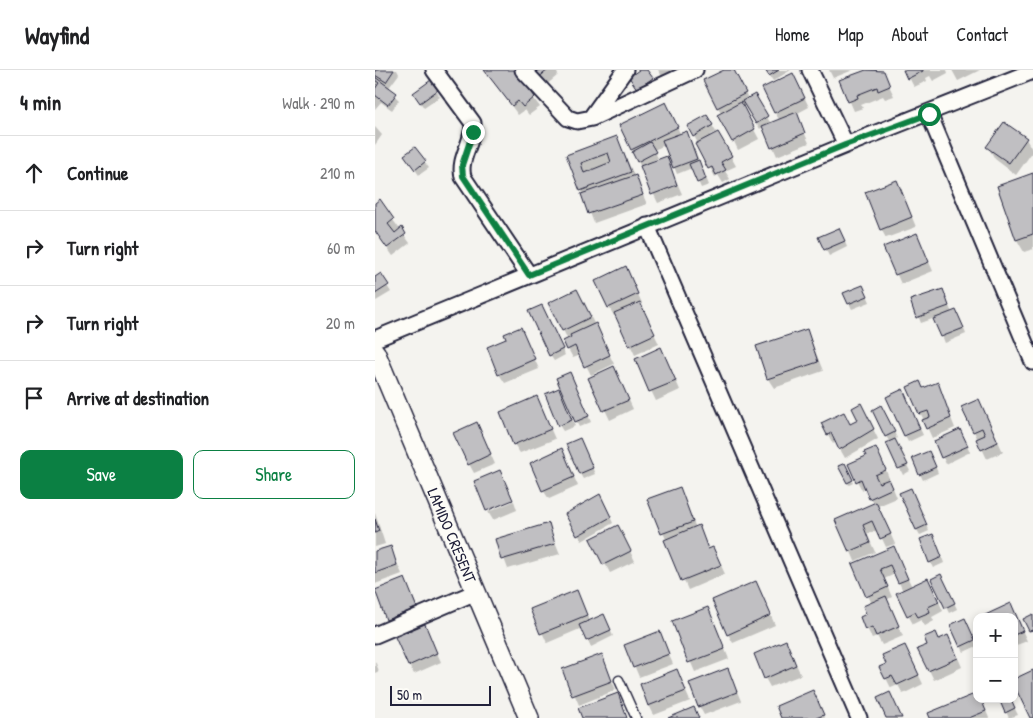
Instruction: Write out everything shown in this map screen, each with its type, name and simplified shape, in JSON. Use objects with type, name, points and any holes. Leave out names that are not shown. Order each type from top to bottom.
[{"type":"street","points":[[434,70],[473,123],[473,132],[462,165],[463,176],[529,275]]},
{"type":"street","points":[[523,70],[568,118],[577,122],[592,118],[695,70]]},
{"type":"street","points":[[592,118],[625,70]]},
{"type":"street","points":[[810,70],[845,145]]},
{"type":"street","points":[[375,338],[845,145],[929,114],[1033,71]]},
{"type":"street","points":[[929,114],[1033,362]]},
{"type":"street","points":[[647,226],[859,718]]},
{"type":"street","name":"LAMIDO CRESENT","points":[[375,352],[529,718]]},
{"type":"street","points":[[375,635],[476,592]]},
{"type":"lane","points":[[619,680],[636,718]]},
{"type":"building","points":[[375,70],[394,70],[386,82],[375,75]]},
{"type":"building","points":[[484,70],[515,70],[535,97],[523,107],[518,101],[512,106]]},
{"type":"building","points":[[531,70],[548,70],[538,78]]},
{"type":"building","points":[[639,70],[647,70],[653,78],[637,89],[629,77]]},
{"type":"building","points":[[724,70],[734,70],[746,93],[717,108],[703,80]]},
{"type":"building","points":[[765,70],[779,70],[769,76]]},
{"type":"building","points":[[866,70],[884,71],[890,86],[878,91],[877,87],[857,95],[858,98],[848,102],[839,80]]},
{"type":"building","points":[[903,70],[923,70],[923,71],[907,79]]},
{"type":"building","points":[[793,73],[805,98],[774,113],[762,88]]},
{"type":"building","points":[[375,77],[397,93],[388,105],[375,95],[375,89],[379,83],[375,80]]},
{"type":"building","points":[[431,80],[438,90],[420,103],[413,93]]},
{"type":"building","points":[[755,94],[768,116],[756,124],[742,101]]},
{"type":"building","points":[[666,102],[678,127],[631,150],[619,125]]},
{"type":"building","points":[[741,102],[755,129],[732,142],[717,115]]},
{"type":"building","points":[[797,112],[805,133],[771,148],[762,126]]},
{"type":"building","points":[[707,115],[713,125],[693,137],[687,126]]},
{"type":"building","points":[[1004,122],[1027,138],[1009,163],[986,147]]},
{"type":"building","points":[[687,131],[697,159],[673,168],[662,140]]},
{"type":"building","points":[[718,132],[732,156],[721,162],[726,170],[716,175],[712,167],[708,169],[695,144]]},
{"type":"building","points":[[617,136],[631,172],[580,191],[566,155]],"holes":[[[608,153],[611,162],[584,173],[581,163]]]},
{"type":"building","points":[[650,142],[656,152],[637,162],[632,152]]},
{"type":"building","points":[[415,147],[426,161],[415,170],[404,155]]},
{"type":"building","points":[[667,156],[677,185],[651,195],[640,166]]},
{"type":"building","points":[[699,160],[706,179],[697,183],[689,164]]},
{"type":"building","points":[[1033,173],[1033,234],[1016,240],[997,186]]},
{"type":"building","points":[[636,175],[643,195],[588,214],[581,194]]},
{"type":"building","points":[[897,180],[912,217],[880,230],[865,192]]},
{"type":"building","points":[[380,199],[394,219],[388,224],[395,233],[402,227],[406,234],[387,248],[375,231],[375,203]]},
{"type":"building","points":[[839,228],[845,241],[824,250],[818,237]]},
{"type":"building","points":[[917,233],[929,262],[895,275],[883,247]]},
{"type":"building","points":[[626,266],[638,294],[608,308],[595,281]]},
{"type":"building","points":[[381,273],[389,285],[375,294],[375,277]]},
{"type":"building","points":[[863,285],[868,296],[848,304],[843,293]]},
{"type":"building","points":[[577,289],[591,317],[562,331],[548,303]]},
{"type":"building","points":[[943,289],[949,306],[916,318],[910,300]]},
{"type":"building","points":[[640,302],[655,334],[629,346],[614,313]]},
{"type":"building","points":[[542,305],[563,349],[549,356],[528,311]]},
{"type":"building","points":[[956,310],[964,328],[941,337],[933,319]]},
{"type":"building","points":[[596,323],[610,355],[584,367],[575,346],[567,350],[563,341],[571,337],[570,335]]},
{"type":"building","points":[[521,327],[535,359],[498,375],[487,347],[506,339],[504,334]]},
{"type":"building","points":[[807,329],[818,362],[767,379],[756,346]]},
{"type":"building","points":[[661,347],[676,381],[649,392],[635,359]]},
{"type":"building","points":[[614,366],[629,400],[603,411],[588,378]]},
{"type":"building","points":[[570,372],[589,416],[575,422],[556,378]]},
{"type":"building","points":[[920,381],[923,388],[938,382],[951,418],[926,429],[922,420],[930,417],[928,411],[919,414],[907,387]]},
{"type":"building","points":[[559,388],[572,420],[558,426],[545,394]]},
{"type":"building","points":[[903,389],[920,429],[904,436],[886,397]]},
{"type":"building","points":[[537,396],[551,429],[513,445],[500,412]]},
{"type":"building","points":[[979,399],[998,442],[981,450],[976,439],[985,435],[982,428],[973,432],[961,407]]},
{"type":"building","points":[[861,403],[874,429],[839,450],[831,433],[827,435],[821,423],[844,412],[850,424],[858,420],[852,408]]},
{"type":"building","points":[[881,405],[895,432],[885,437],[872,410]]},
{"type":"building","points":[[477,422],[491,454],[468,465],[453,433]]},
{"type":"building","points":[[960,429],[968,446],[941,458],[934,441]]},
{"type":"building","points":[[580,438],[593,468],[579,474],[566,444]]},
{"type":"building","points":[[895,439],[908,465],[898,469],[886,443]]},
{"type":"building","points":[[876,447],[886,470],[875,475],[879,483],[889,479],[893,488],[869,499],[861,479],[856,482],[848,464],[866,456],[864,452]]},
{"type":"building","points":[[562,448],[574,477],[542,491],[530,463]]},
{"type":"building","points":[[929,451],[936,467],[919,475],[912,458]]},
{"type":"building","points":[[845,463],[853,480],[847,483],[838,466]]},
{"type":"building","points":[[500,470],[513,500],[486,511],[474,481]]},
{"type":"building","points":[[680,487],[693,522],[661,534],[647,499]]},
{"type":"building","points":[[911,488],[927,525],[916,530],[899,493]]},
{"type":"building","points":[[600,494],[611,517],[577,536],[565,514]]},
{"type":"building","points":[[876,502],[891,534],[880,539],[872,521],[863,525],[870,543],[849,552],[835,520]]},
{"type":"building","points":[[375,519],[379,531],[375,533]]},
{"type":"building","points":[[549,523],[555,544],[501,560],[495,539]]},
{"type":"building","points":[[618,525],[631,551],[603,565],[590,539]]},
{"type":"building","points":[[699,525],[708,549],[713,547],[721,565],[681,581],[664,540]]},
{"type":"building","points":[[933,534],[942,557],[929,563],[920,539]]},
{"type":"building","points":[[391,546],[397,565],[375,573],[375,551]]},
{"type":"building","points":[[894,546],[908,579],[898,583],[890,565],[880,569],[888,587],[866,597],[852,564]]},
{"type":"building","points":[[941,574],[955,603],[945,608],[931,579]]},
{"type":"building","points":[[405,578],[417,608],[386,620],[375,590]]},
{"type":"building","points":[[928,578],[939,602],[928,607],[930,612],[918,617],[915,612],[907,616],[896,593]]},
{"type":"building","points":[[756,581],[771,615],[727,635],[712,600]]},
{"type":"building","points":[[577,590],[587,615],[540,634],[530,609]]},
{"type":"building","points":[[886,596],[899,626],[876,636],[872,627],[865,630],[860,617],[866,614],[863,606]]},
{"type":"building","points":[[1011,603],[1015,613],[990,613]]},
{"type":"building","points":[[708,607],[725,649],[688,663],[672,621]]},
{"type":"building","points":[[604,614],[611,630],[586,641],[579,625]]},
{"type":"building","points":[[1033,614],[1033,630],[1029,631],[1023,619]]},
{"type":"building","points":[[965,618],[973,636],[973,641],[960,647],[950,625]]},
{"type":"building","points":[[1018,619],[1023,631],[1018,633]]},
{"type":"building","points":[[425,624],[437,653],[408,666],[395,637]]},
{"type":"building","points":[[660,631],[669,654],[633,668],[624,645]]},
{"type":"building","points":[[936,632],[939,639],[948,635],[958,658],[928,671],[917,649],[927,645],[924,637]]},
{"type":"building","points":[[786,640],[796,665],[764,679],[754,654]]},
{"type":"building","points":[[905,645],[919,675],[897,685],[892,676],[885,679],[879,667],[886,664],[882,655]]},
{"type":"building","points":[[602,654],[612,681],[572,696],[562,669]]},
{"type":"building","points":[[728,668],[737,692],[698,707],[689,683]]},
{"type":"building","points":[[677,669],[686,691],[648,706],[640,684]]},
{"type":"building","points":[[1033,670],[1033,718],[1030,718],[1018,693],[1018,677]]},
{"type":"building","points":[[813,690],[824,715],[816,718],[781,718],[776,706]]},
{"type":"building","points":[[890,692],[902,718],[886,718],[877,698]]},
{"type":"building","points":[[618,693],[627,718],[582,718],[578,708]]},
{"type":"building","points":[[973,695],[973,703],[983,703],[986,711],[969,718],[930,718],[928,713]]},
{"type":"building","points":[[1001,703],[1013,703],[1015,708],[1005,713]]},
{"type":"building","points":[[694,707],[699,718],[668,718]]},
{"type":"route","points":[[473,132],[462,165],[463,176],[529,275],[845,145],[929,114]]}]
